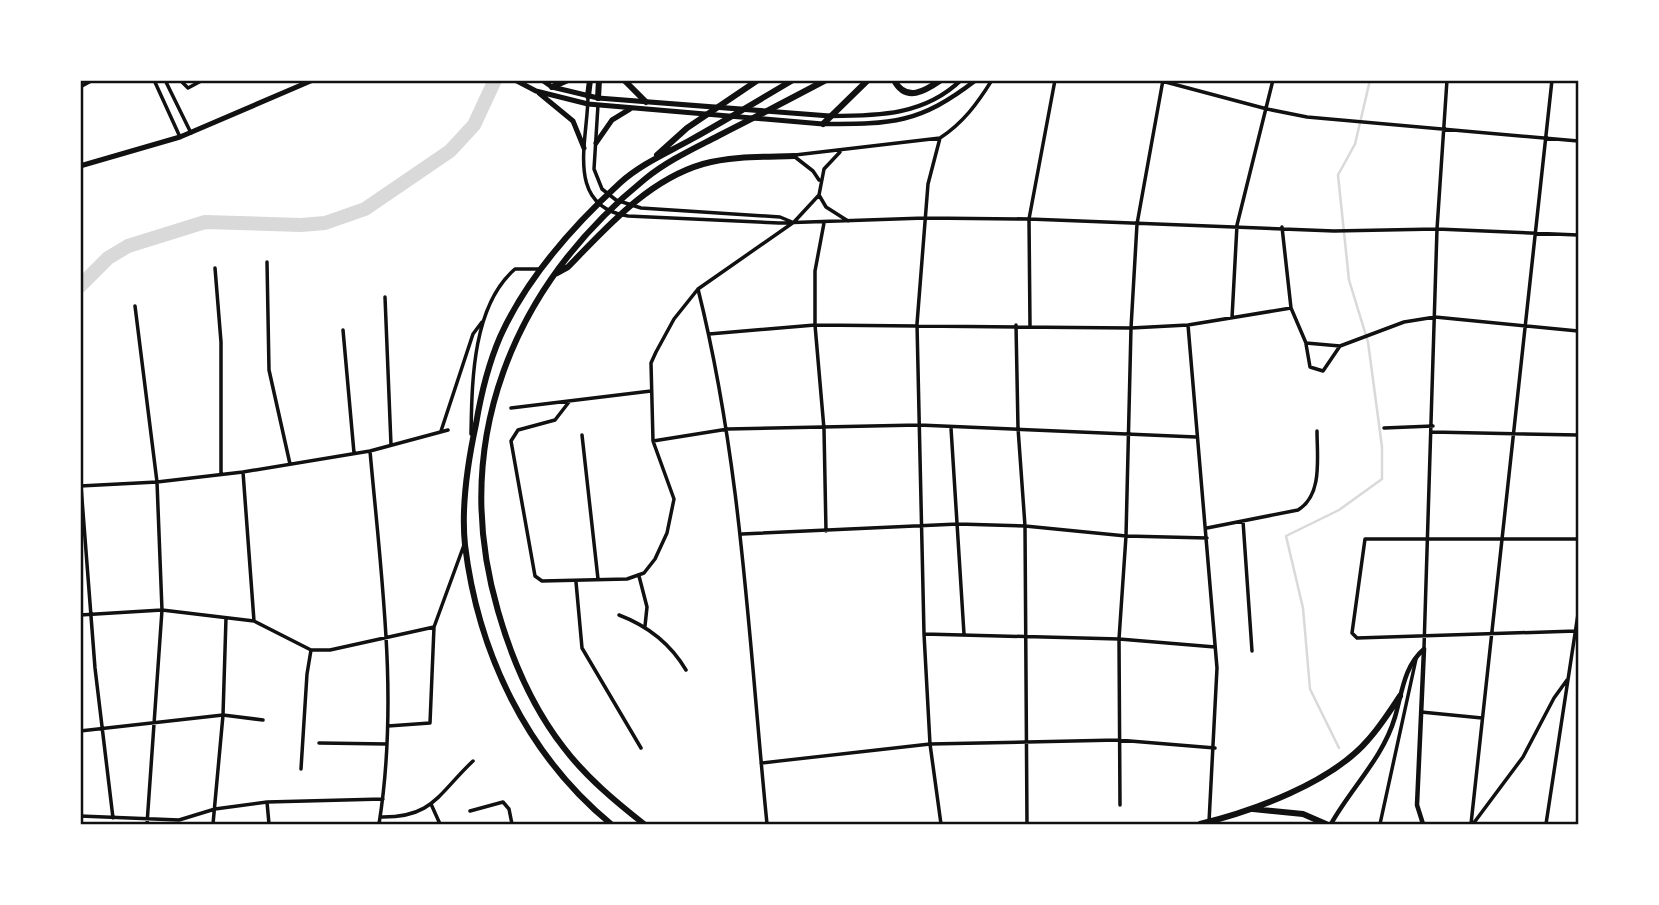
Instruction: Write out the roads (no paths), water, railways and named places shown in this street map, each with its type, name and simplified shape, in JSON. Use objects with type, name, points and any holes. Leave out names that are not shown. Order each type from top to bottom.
[{"type":"highway","points":[[552,87],[568,80]]},
{"type":"highway","points":[[588,100],[590,80]]},
{"type":"highway","points":[[598,102],[599,80]]},
{"type":"highway","points":[[624,80],[646,102]]},
{"type":"highway","points":[[611,824],[560,776],[504,687],[478,613],[465,543],[471,445],[486,377],[500,337],[540,269],[621,182],[650,161],[687,128],[758,80]]},
{"type":"highway","points":[[650,161],[793,80]]},
{"type":"highway","points":[[823,124],[868,80]]},
{"type":"highway","points":[[894,80],[902,91],[914,94],[941,80]]},
{"type":"highway","points":[[644,824],[578,764],[537,708],[505,636],[481,531],[484,452],[498,381],[530,313],[552,276],[584,235],[631,191],[665,165],[826,81]]},
{"type":"highway","points":[[552,276],[568,267],[653,188],[704,164],[794,156]]},
{"type":"highway","points":[[1200,824],[1251,809],[1338,766],[1368,740],[1400,696]]},
{"type":"highway","points":[[1251,809],[1303,814],[1329,824]]},
{"type":"main road","points":[[80,166],[191,133],[313,80]]},
{"type":"main road","points":[[515,80],[536,91],[631,108],[823,124]]},
{"type":"main road","points":[[542,80],[552,87],[588,100]]},
{"type":"main road","points":[[536,91],[573,121],[584,148]]},
{"type":"main road","points":[[598,102],[646,102],[830,116]]},
{"type":"main road","points":[[596,143],[611,120],[631,108]]},
{"type":"street","points":[[154,80],[180,137]]},
{"type":"street","points":[[180,80],[188,88],[202,80]]},
{"type":"street","points":[[830,116],[874,116],[911,110],[937,99],[961,80]]},
{"type":"street","points":[[823,124],[882,124],[909,119],[940,106],[976,80]]},
{"type":"street","points":[[794,156],[940,138],[956,127],[976,106],[992,80]]},
{"type":"street","points":[[1030,326],[1029,219],[1055,80]]},
{"type":"street","points":[[1232,318],[1237,225],[1273,80]]},
{"type":"street","points":[[1423,824],[1417,805],[1433,426],[1437,229],[1447,80]]},
{"type":"street","points":[[1472,824],[1552,80]]},
{"type":"street","points":[[80,87],[91,81]]},
{"type":"street","points":[[166,81],[191,133]]},
{"type":"street","points":[[1120,805],[1119,639],[1126,536],[1131,328],[1137,224],[1161,81],[1267,109],[1353,123],[1578,141]]},
{"type":"street","points":[[588,100],[584,148],[585,182],[605,209],[616,214],[824,223],[925,218],[1029,219],[1237,225],[1334,231],[1437,229],[1578,235]]},
{"type":"street","points":[[598,102],[594,169],[602,189],[631,206],[780,217],[794,222]]},
{"type":"street","points":[[940,138],[928,184],[917,324],[923,634],[930,744],[941,824]]},
{"type":"street","points":[[569,402],[555,420],[517,430],[511,441],[535,576],[542,581],[576,582],[639,576],[655,559],[673,513],[670,482],[653,441],[651,363],[656,352],[674,319],[698,289],[794,222],[818,195],[820,181],[832,159],[841,151]]},
{"type":"street","points":[[794,156],[813,170],[820,181]]},
{"type":"street","points":[[818,195],[836,216],[849,221]]},
{"type":"street","points":[[824,223],[815,271],[815,325],[824,429],[826,531]]},
{"type":"street","points":[[1282,227],[1291,308],[1306,343],[1310,367],[1315,371],[1323,371],[1340,346]]},
{"type":"street","points":[[267,262],[269,370],[290,464]]},
{"type":"street","points":[[215,268],[222,353],[221,474]]},
{"type":"street","points":[[441,431],[473,334],[507,276],[514,270],[540,269]]},
{"type":"street","points":[[698,289],[728,429],[742,534],[767,824]]},
{"type":"street","points":[[385,297],[391,446]]},
{"type":"street","points":[[135,306],[157,482],[162,610],[148,822]]},
{"type":"street","points":[[709,334],[815,325],[1131,328],[1188,325],[1291,308]]},
{"type":"street","points":[[1306,343],[1340,346],[1404,322],[1435,317],[1578,331]]},
{"type":"street","points":[[471,445],[472,402],[483,321]]},
{"type":"street","points":[[1188,325],[1216,647],[1215,748],[1209,822]]},
{"type":"street","points":[[1016,326],[1018,428],[1025,526],[1027,824]]},
{"type":"street","points":[[343,330],[354,454]]},
{"type":"street","points":[[511,408],[652,391]]},
{"type":"street","points":[[653,441],[728,429],[919,425],[1196,437]]},
{"type":"street","points":[[1384,428],[1433,426]]},
{"type":"street","points":[[951,428],[964,634]]},
{"type":"street","points":[[113,818],[102,729],[81,486],[157,482],[243,472],[370,451],[448,430]]},
{"type":"street","points":[[1206,528],[1298,510],[1306,505],[1312,495],[1317,471],[1317,431]]},
{"type":"street","points":[[1432,432],[1578,435]]},
{"type":"street","points":[[582,435],[598,579]]},
{"type":"street","points":[[370,451],[388,639],[388,726],[379,824]]},
{"type":"street","points":[[243,472],[254,621]]},
{"type":"street","points":[[1243,521],[1252,651]]},
{"type":"street","points":[[742,534],[958,524],[1025,526],[1126,536],[1207,538]]},
{"type":"street","points":[[1576,631],[1492,636],[1357,638],[1352,633],[1365,539],[1578,539]]},
{"type":"street","points":[[388,726],[430,723],[434,627],[465,543]]},
{"type":"street","points":[[639,576],[647,607],[645,626]]},
{"type":"street","points":[[576,582],[582,648],[641,748]]},
{"type":"street","points":[[80,615],[162,610],[254,621],[312,650],[345,649],[434,627]]},
{"type":"street","points":[[1546,824],[1578,614]]},
{"type":"street","points":[[619,615],[645,626],[677,655],[686,670]]},
{"type":"street","points":[[213,824],[223,715],[226,618]]},
{"type":"street","points":[[923,634],[1119,639],[1216,647]]},
{"type":"street","points":[[1329,824],[1379,752],[1394,720],[1400,696],[1416,656],[1424,649]]},
{"type":"street","points":[[301,769],[307,674],[312,650]]},
{"type":"street","points":[[1380,824],[1416,656]]},
{"type":"street","points":[[1472,824],[1523,757],[1554,698],[1568,678]]},
{"type":"street","points":[[1421,712],[1482,718]]},
{"type":"street","points":[[80,731],[223,715],[263,720]]},
{"type":"street","points":[[761,762],[930,744],[1027,741],[1118,740],[1215,748]]},
{"type":"street","points":[[319,743],[387,744]]},
{"type":"street","points":[[380,817],[414,815],[431,804],[473,761]]},
{"type":"street","points":[[80,823],[81,816],[148,822],[179,820],[215,809],[267,802],[383,799]]},
{"type":"street","points":[[267,802],[270,824]]},
{"type":"street","points":[[470,811],[503,802],[509,809],[512,824]]},
{"type":"street","points":[[431,804],[440,824]]},
{"type":"waterway","points":[[80,286],[108,258],[128,246],[205,222],[301,225],[325,223],[365,209],[450,151],[474,125],[495,80]]},
{"type":"waterway","points":[[1339,748],[1310,689],[1303,608],[1286,536],[1339,510],[1382,479],[1382,447],[1368,342],[1349,280],[1338,175],[1355,144],[1370,80]]}]
